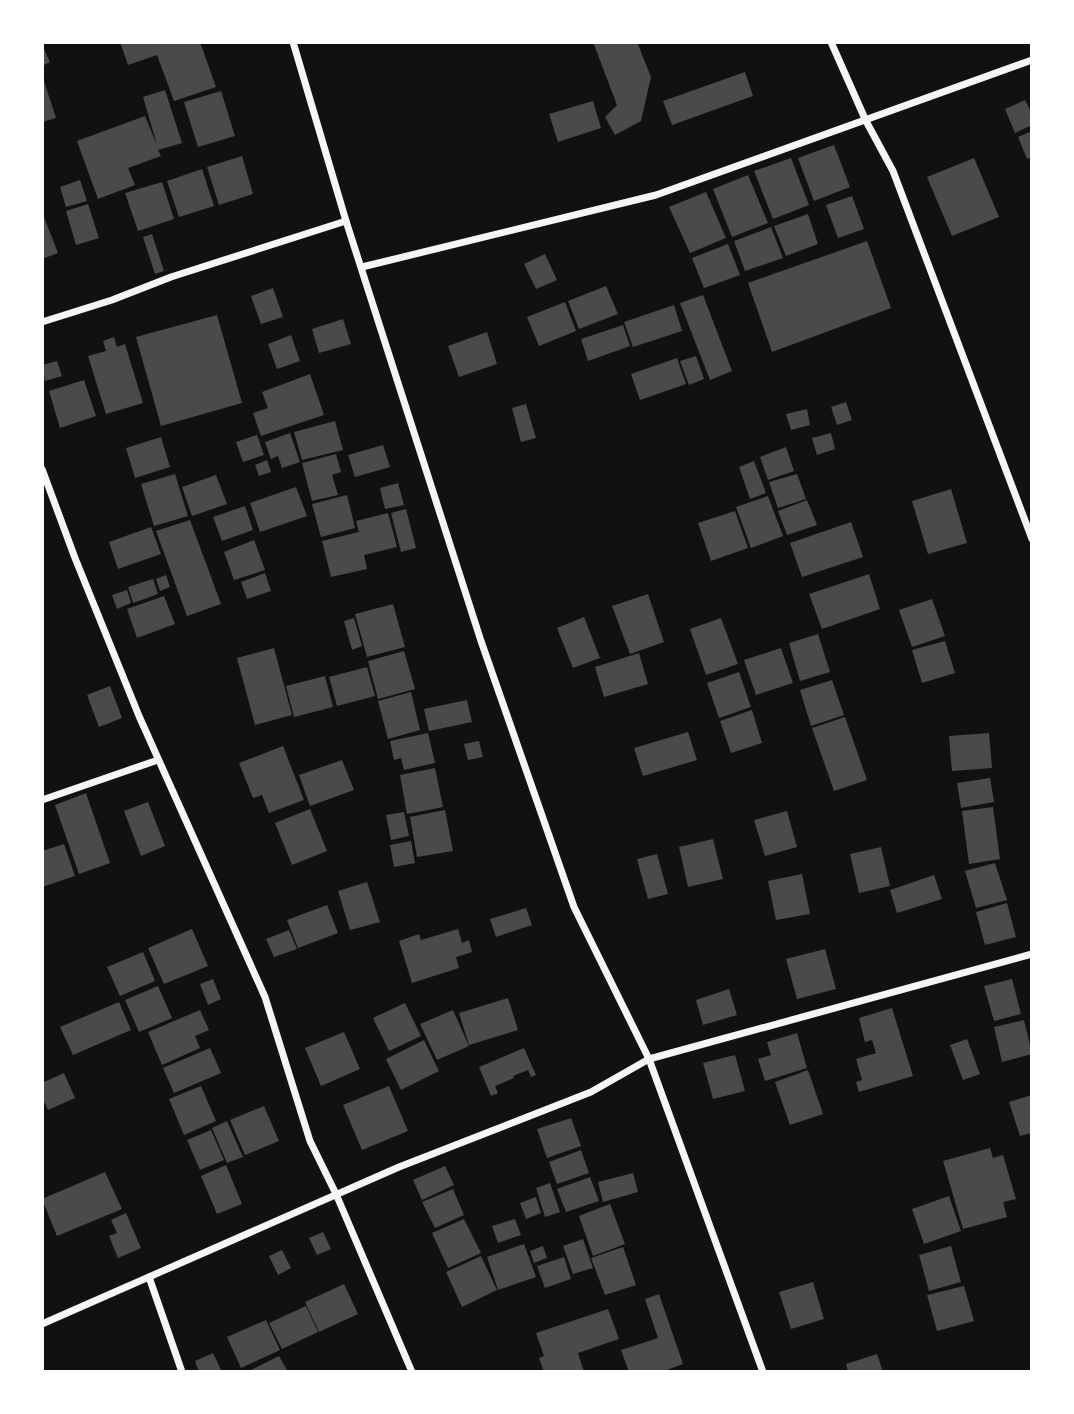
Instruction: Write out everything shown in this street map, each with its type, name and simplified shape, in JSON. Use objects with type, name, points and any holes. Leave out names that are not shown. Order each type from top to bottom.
[{"type":"street","points":[[293,42],[346,221],[481,641],[574,907],[649,1059],[763,1372]]},
{"type":"street","points":[[831,42],[866,121],[893,172],[1032,539]]},
{"type":"street","points":[[362,267],[656,195],[1032,60]]},
{"type":"street","points":[[42,322],[346,221]]},
{"type":"street","points":[[42,470],[158,760],[265,997],[310,1142],[336,1194],[412,1372]]},
{"type":"street","points":[[42,800],[158,760]]},
{"type":"street","points":[[42,1324],[399,1167],[591,1093],[649,1059],[1032,954]]},
{"type":"street","points":[[149,1277],[182,1372]]},
{"type":"building","points":[[120,42],[200,42],[216,87],[174,101],[157,55],[128,65]]},
{"type":"building","points":[[593,42],[637,42],[651,77],[641,121],[615,135],[605,117],[617,105]]},
{"type":"building","points":[[42,45],[50,62],[42,66]]},
{"type":"building","points":[[745,72],[753,96],[672,125],[663,101]]},
{"type":"building","points":[[42,75],[56,118],[42,122]]},
{"type":"building","points":[[165,90],[182,143],[158,150],[161,156],[128,168],[135,185],[98,199],[77,141],[145,116],[157,145],[143,97]]},
{"type":"building","points":[[221,91],[235,136],[198,147],[184,102]]},
{"type":"building","points":[[1025,100],[1032,114],[1032,125],[1015,133],[1005,109]]},
{"type":"building","points":[[593,101],[601,128],[558,142],[549,114]]},
{"type":"building","points":[[1032,131],[1032,157],[1027,159],[1018,137]]},
{"type":"building","points":[[834,145],[850,187],[814,201],[798,158]]},
{"type":"building","points":[[242,156],[253,194],[219,205],[207,167]]},
{"type":"building","points":[[791,158],[809,205],[773,219],[754,171]]},
{"type":"building","points":[[974,158],[999,217],[952,236],[927,177]]},
{"type":"building","points":[[202,169],[214,206],[179,217],[167,181]]},
{"type":"building","points":[[748,175],[768,223],[732,237],[713,189]]},
{"type":"building","points":[[80,180],[87,201],[66,207],[60,187]]},
{"type":"building","points":[[162,182],[174,219],[138,231],[125,193]]},
{"type":"building","points":[[706,192],[726,238],[690,253],[669,207]]},
{"type":"building","points":[[852,196],[864,229],[838,238],[826,205]]},
{"type":"building","points":[[88,204],[99,238],[76,245],[66,211]]},
{"type":"building","points":[[42,212],[58,253],[42,259]]},
{"type":"building","points":[[808,214],[818,244],[786,256],[774,226]]},
{"type":"building","points":[[771,227],[783,258],[745,271],[734,241]]},
{"type":"building","points":[[152,234],[164,271],[155,274],[143,237]]},
{"type":"building","points":[[867,241],[891,308],[772,352],[748,283]]},
{"type":"building","points":[[728,244],[740,275],[704,288],[692,258]]},
{"type":"building","points":[[545,254],[557,280],[536,289],[524,264]]},
{"type":"building","points":[[606,286],[618,314],[579,329],[568,301]]},
{"type":"building","points":[[273,288],[283,317],[261,324],[251,296]]},
{"type":"building","points":[[703,295],[732,371],[710,380],[680,303]]},
{"type":"building","points":[[565,302],[576,331],[539,346],[527,317]]},
{"type":"building","points":[[674,305],[682,331],[633,347],[624,322]]},
{"type":"building","points":[[217,315],[242,403],[161,426],[136,337]]},
{"type":"building","points":[[343,319],[351,344],[319,353],[312,329]]},
{"type":"building","points":[[623,325],[630,346],[588,361],[581,339]]},
{"type":"building","points":[[487,332],[497,364],[459,377],[448,346]]},
{"type":"building","points":[[291,335],[300,361],[277,369],[268,344]]},
{"type":"building","points":[[114,337],[117,347],[125,344],[143,403],[106,414],[88,356],[106,351],[103,341]]},
{"type":"building","points":[[696,356],[704,379],[689,385],[680,361]]},
{"type":"building","points":[[677,358],[686,384],[640,400],[631,374]]},
{"type":"building","points":[[57,361],[62,376],[45,381],[42,365]]},
{"type":"building","points":[[310,374],[324,415],[261,436],[253,413],[268,408],[262,392]]},
{"type":"building","points":[[84,380],[96,416],[60,428],[49,391]]},
{"type":"building","points":[[846,402],[852,420],[837,425],[831,407]]},
{"type":"building","points":[[526,404],[536,438],[521,442],[512,408]]},
{"type":"building","points":[[807,409],[810,425],[791,430],[786,414]]},
{"type":"building","points":[[335,421],[343,450],[302,460],[294,432]]},
{"type":"building","points":[[290,433],[300,462],[282,468],[278,456],[271,459],[265,442]]},
{"type":"building","points":[[831,433],[835,449],[817,455],[812,438]]},
{"type":"building","points":[[257,435],[264,455],[243,462],[236,442]]},
{"type":"building","points":[[161,437],[170,467],[135,478],[126,448]]},
{"type":"building","points":[[383,445],[390,467],[355,477],[348,455]]},
{"type":"building","points":[[786,447],[794,471],[768,480],[760,457]]},
{"type":"building","points":[[336,454],[341,472],[332,475],[338,495],[312,501],[302,463]]},
{"type":"building","points":[[267,460],[271,472],[259,476],[255,465]]},
{"type":"building","points":[[754,461],[766,493],[750,499],[739,467]]},
{"type":"building","points":[[175,474],[188,516],[154,526],[141,484]]},
{"type":"building","points":[[797,474],[806,499],[778,508],[769,482]]},
{"type":"building","points":[[216,475],[227,504],[192,516],[182,487]]},
{"type":"building","points":[[398,483],[404,505],[385,509],[380,488]]},
{"type":"building","points":[[296,487],[307,516],[260,532],[250,503]]},
{"type":"building","points":[[951,489],[967,543],[928,554],[912,501]]},
{"type":"building","points":[[347,495],[355,528],[321,537],[312,504]]},
{"type":"building","points":[[768,496],[783,536],[751,548],[736,507]]},
{"type":"building","points":[[807,500],[817,525],[787,535],[778,511]]},
{"type":"building","points":[[245,506],[253,530],[222,541],[213,517]]},
{"type":"building","points":[[406,509],[416,548],[401,552],[391,513]]},
{"type":"building","points":[[735,511],[748,548],[711,561],[698,523]]},
{"type":"building","points":[[388,513],[397,547],[364,555],[367,569],[331,577],[322,541],[359,532],[356,521]]},
{"type":"building","points":[[190,520],[221,604],[187,616],[156,531]]},
{"type":"building","points":[[851,522],[863,557],[802,577],[790,543]]},
{"type":"building","points":[[151,527],[161,554],[118,569],[109,542]]},
{"type":"building","points":[[254,540],[265,570],[234,580],[224,552]]},
{"type":"building","points":[[265,573],[271,591],[247,599],[241,582]]},
{"type":"building","points":[[869,574],[880,609],[822,629],[809,594]]},
{"type":"building","points":[[166,575],[170,587],[160,591],[156,579]]},
{"type":"building","points":[[153,579],[158,594],[133,603],[128,587]]},
{"type":"building","points":[[127,590],[131,603],[117,609],[112,595]]},
{"type":"building","points":[[648,594],[664,642],[630,654],[612,606]]},
{"type":"building","points":[[164,596],[175,624],[137,638],[127,609]]},
{"type":"building","points":[[932,599],[945,636],[912,647],[899,610]]},
{"type":"building","points":[[393,604],[405,647],[367,657],[355,614]]},
{"type":"building","points":[[584,617],[600,658],[573,668],[557,628]]},
{"type":"building","points":[[354,618],[362,646],[352,650],[344,621]]},
{"type":"building","points":[[721,618],[738,664],[706,675],[690,629]]},
{"type":"building","points":[[818,634],[830,672],[800,681],[789,643]]},
{"type":"building","points":[[945,641],[955,673],[922,683],[912,650]]},
{"type":"building","points":[[274,648],[292,715],[255,725],[237,658]]},
{"type":"building","points":[[781,648],[793,683],[756,695],[744,660]]},
{"type":"building","points":[[404,651],[415,689],[378,699],[368,661]]},
{"type":"building","points":[[639,653],[648,684],[604,697],[595,667]]},
{"type":"building","points":[[367,667],[375,696],[337,706],[329,677]]},
{"type":"building","points":[[739,672],[751,707],[719,718],[707,683]]},
{"type":"building","points":[[325,676],[333,707],[294,717],[286,686]]},
{"type":"building","points":[[832,680],[844,715],[811,726],[800,690]]},
{"type":"building","points":[[110,686],[122,718],[99,727],[87,695]]},
{"type":"building","points":[[411,692],[420,730],[388,739],[378,701]]},
{"type":"building","points":[[467,700],[472,722],[429,731],[424,709]]},
{"type":"building","points":[[752,710],[762,743],[731,753],[720,721]]},
{"type":"building","points":[[845,717],[867,780],[834,791],[812,728]]},
{"type":"building","points":[[688,732],[697,760],[643,776],[634,748]]},
{"type":"building","points":[[428,733],[435,763],[404,770],[401,758],[394,760],[390,741]]},
{"type":"building","points":[[989,733],[992,768],[952,771],[949,736]]},
{"type":"building","points":[[479,741],[483,757],[468,760],[464,744]]},
{"type":"building","points":[[283,746],[304,800],[269,813],[262,795],[253,798],[239,763]]},
{"type":"building","points":[[342,760],[354,790],[310,806],[299,775]]},
{"type":"building","points":[[435,768],[443,807],[407,814],[400,775]]},
{"type":"building","points":[[990,778],[994,802],[961,808],[957,783]]},
{"type":"building","points":[[86,793],[110,863],[79,874],[55,805]]},
{"type":"building","points":[[148,802],[165,846],[141,856],[124,811]]},
{"type":"building","points":[[993,807],[1000,859],[969,864],[962,811]]},
{"type":"building","points":[[310,809],[327,851],[292,865],[275,823]]},
{"type":"building","points":[[445,810],[453,851],[417,857],[410,817]]},
{"type":"building","points":[[787,811],[797,847],[765,856],[754,820]]},
{"type":"building","points":[[404,812],[409,836],[391,840],[386,815]]},
{"type":"building","points":[[713,839],[723,879],[688,887],[679,847]]},
{"type":"building","points":[[411,841],[415,863],[394,867],[390,845]]},
{"type":"building","points":[[64,844],[75,876],[42,887],[42,851]]},
{"type":"building","points":[[881,847],[890,886],[859,893],[850,854]]},
{"type":"building","points":[[657,854],[668,894],[648,899],[637,859]]},
{"type":"building","points":[[995,863],[1007,900],[976,908],[965,871]]},
{"type":"building","points":[[802,874],[810,914],[776,920],[768,881]]},
{"type":"building","points":[[934,875],[942,899],[897,913],[890,890]]},
{"type":"building","points":[[367,882],[380,922],[350,930],[338,891]]},
{"type":"building","points":[[1007,903],[1016,937],[985,945],[976,912]]},
{"type":"building","points":[[327,905],[338,933],[298,948],[287,920]]},
{"type":"building","points":[[526,908],[532,925],[496,937],[490,919]]},
{"type":"building","points":[[192,929],[208,966],[164,984],[148,948]]},
{"type":"building","points":[[458,929],[462,943],[469,940],[472,952],[456,957],[459,968],[412,983],[399,941],[419,934],[421,940]]},
{"type":"building","points":[[289,930],[297,949],[274,957],[266,939]]},
{"type":"building","points":[[825,949],[836,989],[797,999],[786,959]]},
{"type":"building","points":[[143,952],[155,981],[120,996],[107,967]]},
{"type":"building","points":[[213,979],[221,999],[208,1005],[200,984]]},
{"type":"building","points":[[1012,979],[1021,1014],[994,1021],[984,986]]},
{"type":"building","points":[[158,986],[172,1018],[139,1032],[125,1000]]},
{"type":"building","points":[[729,989],[737,1015],[703,1025],[696,1000]]},
{"type":"building","points":[[508,998],[518,1030],[469,1045],[459,1013]]},
{"type":"building","points":[[119,1002],[131,1030],[73,1055],[60,1027]]},
{"type":"building","points":[[405,1003],[421,1036],[389,1051],[373,1018]]},
{"type":"building","points":[[892,1008],[913,1076],[859,1092],[856,1082],[862,1080],[856,1059],[876,1053],[872,1040],[865,1042],[859,1018]]},
{"type":"building","points":[[200,1010],[209,1030],[195,1036],[200,1048],[162,1065],[148,1032]]},
{"type":"building","points":[[453,1010],[469,1046],[437,1060],[420,1024]]},
{"type":"building","points":[[1024,1020],[1032,1054],[1002,1062],[994,1027]]},
{"type":"building","points":[[344,1032],[360,1069],[321,1086],[305,1048]]},
{"type":"building","points":[[797,1033],[807,1068],[765,1081],[758,1059],[771,1055],[767,1042]]},
{"type":"building","points":[[967,1039],[980,1074],[963,1080],[950,1045]]},
{"type":"building","points":[[424,1040],[439,1071],[401,1090],[386,1059]]},
{"type":"building","points":[[210,1048],[221,1073],[174,1093],[163,1068]]},
{"type":"building","points":[[524,1048],[536,1075],[531,1077],[528,1070],[513,1076],[514,1078],[495,1086],[498,1093],[491,1096],[479,1067]]},
{"type":"building","points":[[735,1055],[745,1091],[713,1099],[703,1063]]},
{"type":"building","points":[[808,1070],[823,1114],[790,1125],[775,1082]]},
{"type":"building","points":[[64,1073],[75,1098],[48,1110],[42,1097],[42,1083]]},
{"type":"building","points":[[201,1086],[216,1121],[184,1135],[169,1099]]},
{"type":"building","points":[[389,1086],[408,1131],[362,1150],[343,1105]]},
{"type":"building","points":[[1032,1095],[1032,1133],[1020,1136],[1009,1102]]},
{"type":"building","points":[[264,1106],[279,1141],[245,1155],[230,1120]]},
{"type":"building","points":[[571,1118],[581,1146],[547,1158],[537,1129]]},
{"type":"building","points":[[227,1121],[243,1157],[227,1163],[212,1128]]},
{"type":"building","points":[[211,1130],[224,1160],[200,1170],[187,1140]]},
{"type":"building","points":[[990,1148],[993,1158],[1003,1155],[1016,1199],[1003,1202],[1007,1217],[963,1229],[943,1161]]},
{"type":"building","points":[[581,1150],[589,1173],[557,1184],[549,1162]]},
{"type":"building","points":[[226,1165],[242,1204],[217,1214],[201,1176]]},
{"type":"building","points":[[445,1166],[454,1185],[422,1200],[413,1180]]},
{"type":"building","points":[[105,1172],[122,1209],[57,1236],[42,1199]]},
{"type":"building","points":[[633,1173],[638,1192],[603,1202],[598,1182]]},
{"type":"building","points":[[590,1177],[599,1201],[566,1212],[557,1189]]},
{"type":"building","points":[[550,1183],[560,1212],[545,1217],[536,1188]]},
{"type":"building","points":[[453,1189],[464,1215],[435,1228],[422,1202]]},
{"type":"building","points":[[949,1196],[961,1231],[924,1244],[912,1209]]},
{"type":"building","points":[[536,1197],[541,1213],[526,1219],[520,1203]]},
{"type":"building","points":[[610,1204],[625,1244],[593,1256],[579,1216]]},
{"type":"building","points":[[126,1213],[141,1248],[118,1258],[109,1236],[117,1233],[111,1220]]},
{"type":"building","points":[[464,1219],[481,1253],[448,1268],[432,1233]]},
{"type":"building","points":[[515,1219],[521,1235],[498,1243],[492,1226]]},
{"type":"building","points":[[323,1232],[331,1249],[317,1255],[309,1238]]},
{"type":"building","points":[[583,1239],[593,1268],[573,1274],[563,1246]]},
{"type":"building","points":[[524,1244],[536,1277],[498,1290],[487,1257]]},
{"type":"building","points":[[543,1246],[547,1258],[534,1263],[530,1251]]},
{"type":"building","points":[[951,1246],[961,1282],[929,1291],[919,1255]]},
{"type":"building","points":[[623,1247],[636,1285],[605,1295],[591,1258]]},
{"type":"building","points":[[282,1250],[291,1268],[278,1275],[269,1256]]},
{"type":"building","points":[[481,1256],[497,1290],[462,1307],[446,1272]]},
{"type":"building","points":[[564,1257],[571,1279],[545,1288],[537,1266]]},
{"type":"building","points":[[813,1282],[824,1319],[791,1329],[779,1292]]},
{"type":"building","points":[[344,1284],[358,1314],[319,1332],[305,1302]]},
{"type":"building","points":[[964,1286],[974,1321],[937,1331],[927,1295]]},
{"type":"building","points":[[659,1294],[683,1364],[661,1372],[629,1372],[621,1350],[658,1338],[645,1299]]},
{"type":"building","points":[[306,1306],[318,1332],[282,1349],[269,1323]]},
{"type":"building","points":[[608,1309],[619,1339],[578,1353],[584,1372],[544,1372],[539,1358],[544,1356],[536,1333]]},
{"type":"building","points":[[266,1320],[280,1350],[241,1368],[227,1337]]},
{"type":"building","points":[[213,1353],[222,1372],[199,1372],[195,1361]]},
{"type":"building","points":[[877,1354],[883,1372],[848,1372],[846,1364]]},
{"type":"building","points":[[279,1356],[288,1372],[247,1372]]}]
